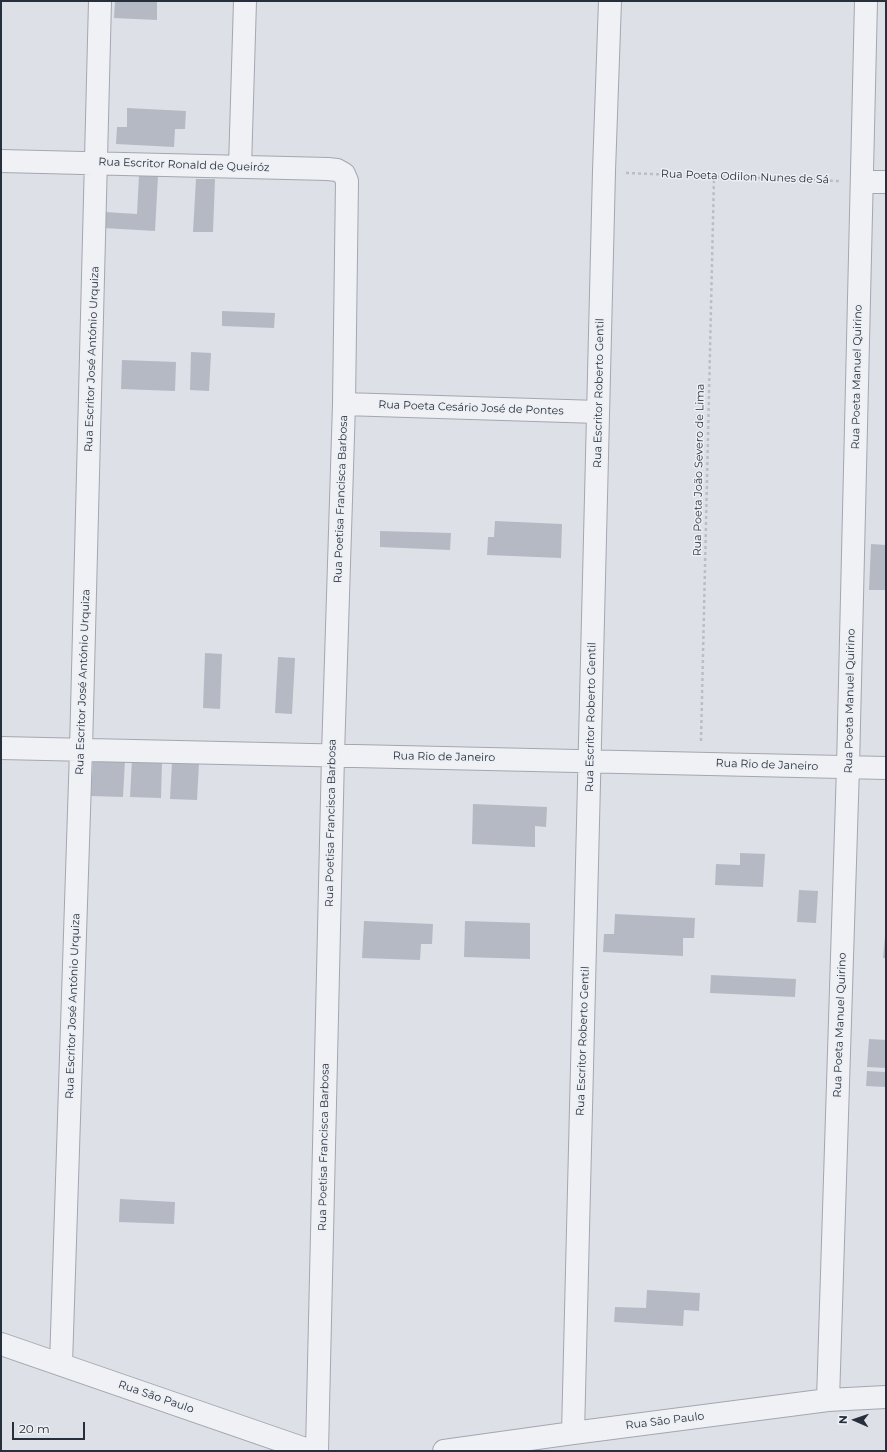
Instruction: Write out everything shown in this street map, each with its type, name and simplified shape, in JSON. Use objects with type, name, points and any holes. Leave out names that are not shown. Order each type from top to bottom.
[{"type":"street","name":"Rua Escritor José António Urquiza","points":[[61,1364],[81,750],[100,1]]},
{"type":"street","points":[[240,167],[245,1]]},
{"type":"street","name":"Rua Escritor Roberto Gentil","points":[[572,1432],[604,172],[610,1]]},
{"type":"street","name":"Rua Poeta Manuel Quirino","points":[[828,1400],[848,767],[866,1]]},
{"type":"street","name":"Rua Escritor Ronald de Queiróz","points":[[1,161],[337,170],[344,174],[347,181],[347,195]]},
{"type":"street","points":[[862,182],[886,182]]},
{"type":"street","name":"Rua Poetisa Francisca Barbosa","points":[[317,1451],[333,755],[344,404],[347,195]]},
{"type":"street","name":"Rua Poeta Cesário José de Pontes","points":[[344,404],[598,412]]},
{"type":"street","name":"Rua Rio de Janeiro","points":[[1,748],[590,760],[886,768]]},
{"type":"street","name":"Rua São Paulo","points":[[1,1344],[311,1451]]},
{"type":"street","name":"Rua São Paulo","points":[[444,1451],[572,1432],[828,1400],[886,1397]]},
{"type":"path","name":"Rua Poeta Odilon Nunes de Sá","points":[[604,172],[862,182]]},
{"type":"path","name":"Rua Poeta João Severo de Lima","points":[[700,763],[714,177]]},
{"type":"building","points":[[115,1],[157,1],[157,20],[114,18]]},
{"type":"building","points":[[127,108],[186,111],[185,129],[175,129],[174,147],[116,144],[117,127],[127,127]]},
{"type":"building","points":[[139,175],[158,176],[155,231],[104,228],[105,212],[137,214]]},
{"type":"building","points":[[196,179],[215,179],[213,232],[193,232]]},
{"type":"building","points":[[222,311],[275,313],[274,328],[222,326]]},
{"type":"building","points":[[191,352],[211,353],[209,391],[190,390]]},
{"type":"building","points":[[122,360],[176,362],[175,391],[121,389]]},
{"type":"building","points":[[495,521],[562,524],[561,558],[487,555],[488,537],[494,537]]},
{"type":"building","points":[[380,531],[451,533],[450,550],[380,547]]},
{"type":"building","points":[[871,544],[886,545],[886,590],[869,590]]},
{"type":"building","points":[[205,653],[222,654],[220,709],[203,708]]},
{"type":"building","points":[[278,657],[295,658],[292,714],[275,713]]},
{"type":"building","points":[[93,759],[125,760],[123,797],[91,796]]},
{"type":"building","points":[[132,759],[162,761],[161,798],[130,797]]},
{"type":"building","points":[[172,762],[199,763],[197,800],[170,799]]},
{"type":"building","points":[[473,804],[547,807],[546,827],[535,826],[535,847],[472,844]]},
{"type":"building","points":[[740,853],[765,854],[763,887],[715,885],[716,864],[740,865]]},
{"type":"building","points":[[799,890],[818,891],[816,923],[797,922]]},
{"type":"building","points":[[615,914],[695,918],[694,938],[683,938],[683,956],[603,952],[604,934],[614,934]]},
{"type":"building","points":[[364,921],[433,924],[432,944],[421,944],[420,960],[362,958]]},
{"type":"building","points":[[465,921],[530,923],[530,959],[464,957]]},
{"type":"building","points":[[885,936],[886,958],[883,958]]},
{"type":"building","points":[[711,975],[796,979],[795,997],[710,993]]},
{"type":"building","points":[[869,1039],[886,1040],[886,1068],[867,1067]]},
{"type":"building","points":[[867,1071],[886,1072],[886,1087],[866,1086]]},
{"type":"building","points":[[120,1199],[175,1202],[174,1224],[119,1222]]},
{"type":"building","points":[[647,1290],[700,1293],[699,1311],[684,1310],[683,1326],[614,1322],[615,1307],[646,1308]]}]
